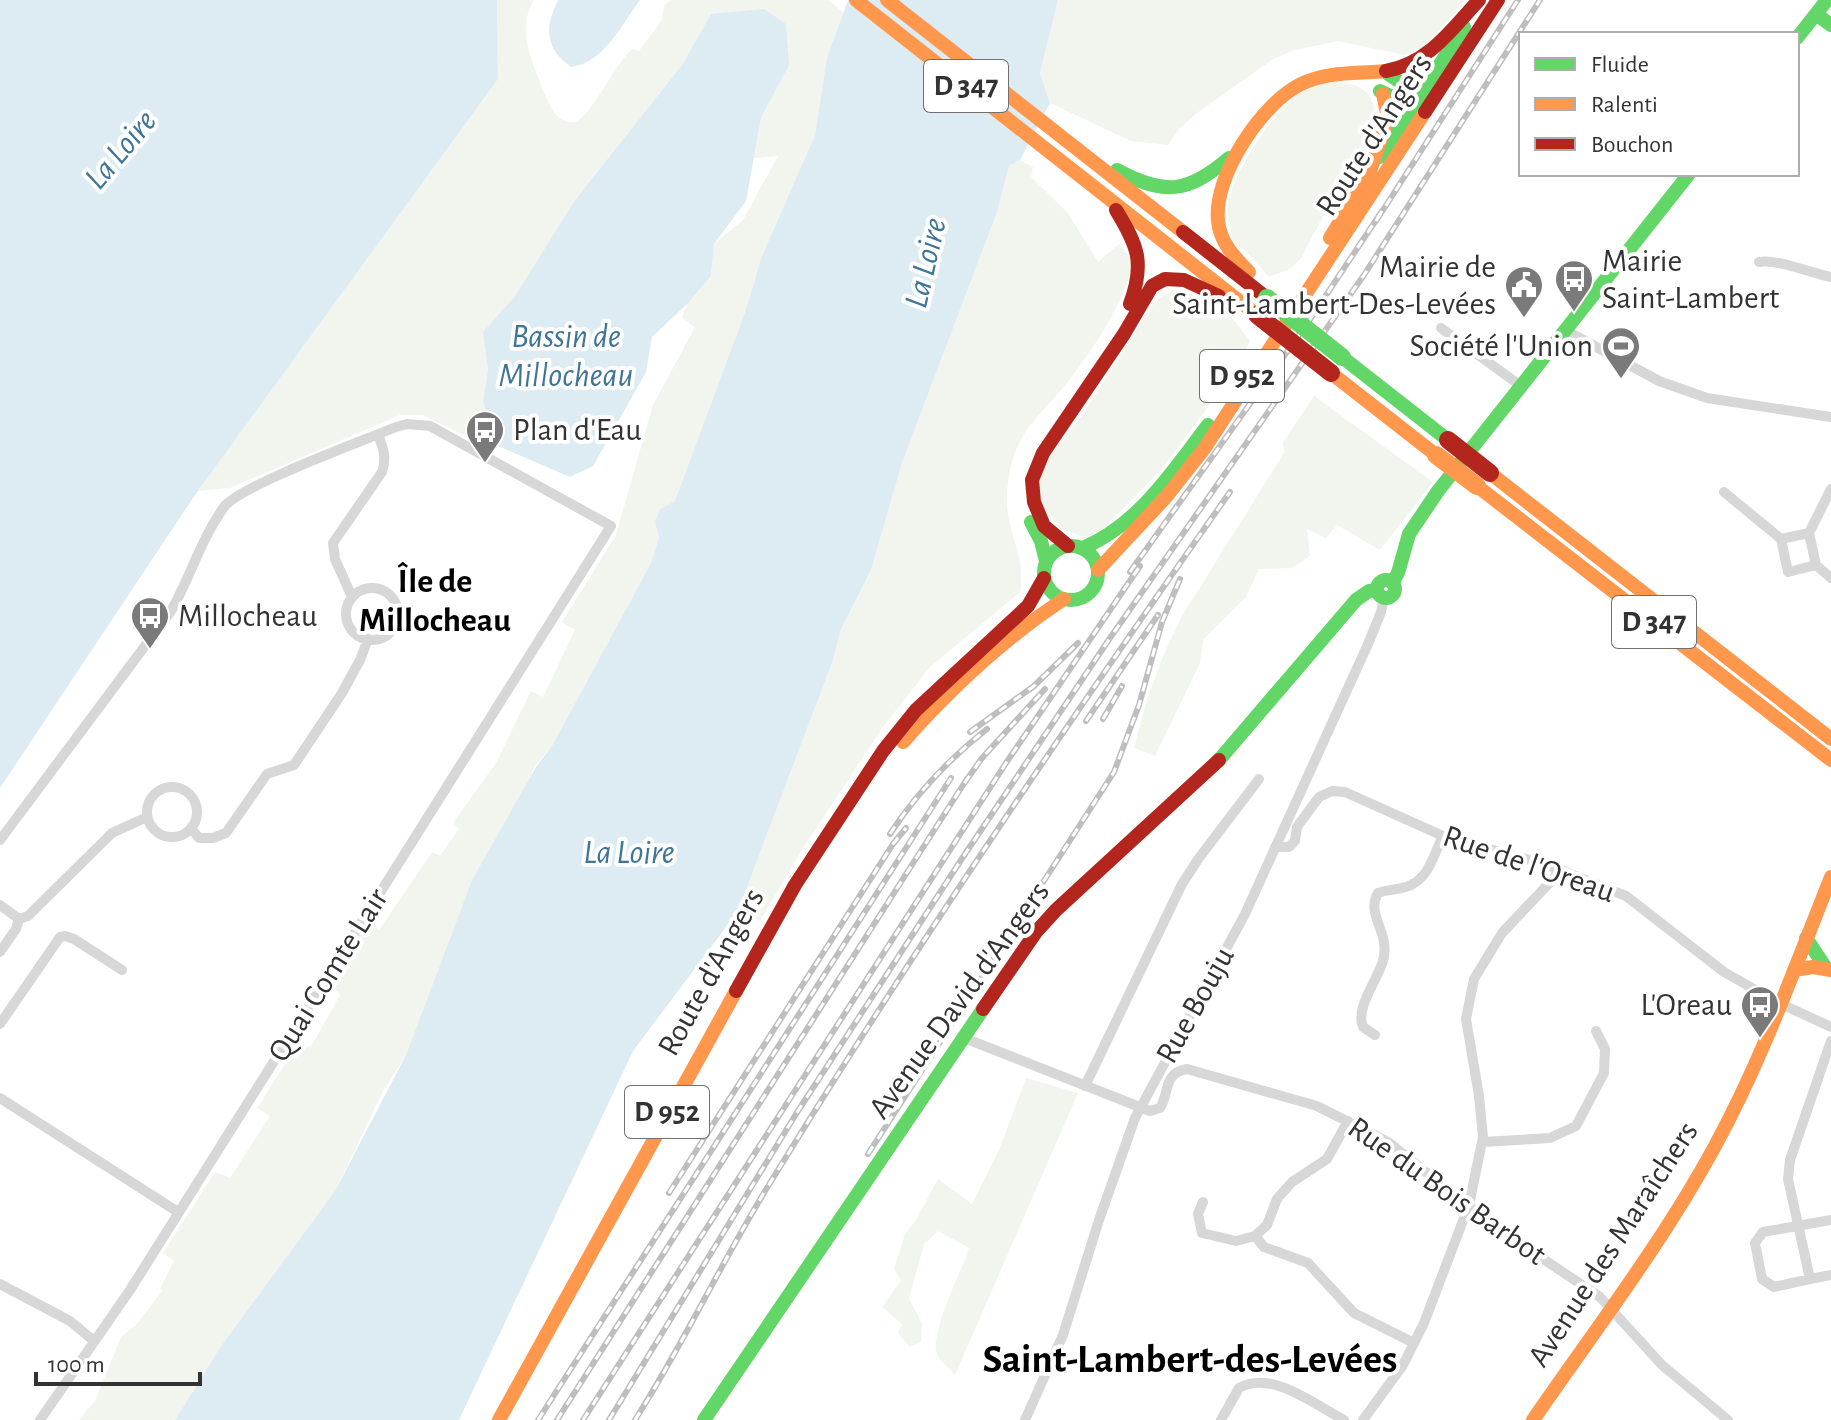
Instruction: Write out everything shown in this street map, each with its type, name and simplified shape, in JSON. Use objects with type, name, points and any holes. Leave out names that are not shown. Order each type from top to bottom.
[{"type":"main road","name":"D 347","points":[[856,0],[1270,294],[1291,317],[1342,357],[1442,447],[1831,760]]},
{"type":"main road","name":"D 347","points":[[887,0],[1071,144],[1086,161],[1108,198],[1331,373],[1442,447]]},
{"type":"main road","points":[[1270,294],[1233,256],[1217,221],[1219,191],[1238,151],[1264,112],[1288,91],[1318,77],[1384,71],[1411,65],[1481,0]]},
{"type":"main road","name":"Route d'Angers","points":[[1098,570],[1166,497],[1204,449],[1481,0]]},
{"type":"main road","name":"Route d'Angers","points":[[1076,547],[1099,543],[1127,520],[1203,431],[1288,307],[1369,174],[1498,0]]},
{"type":"main road","points":[[1799,36],[1825,13]]},
{"type":"main road","points":[[1384,71],[1403,84],[1418,106]]},
{"type":"main road","points":[[1355,74],[1383,94],[1418,106]]},
{"type":"main road","points":[[1369,174],[1388,119],[1383,94]]},
{"type":"main road","points":[[1086,161],[1158,189],[1171,190],[1198,183],[1238,151]]},
{"type":"main road","points":[[1384,590],[1400,571],[1407,536],[1472,447],[1687,176]]},
{"type":"main road","points":[[1108,198],[1136,242],[1141,265],[1139,278],[1121,323],[1027,465],[1024,479],[1024,504],[1041,541],[1045,570],[1055,595],[1064,599],[1081,598],[1094,587],[1098,570],[1093,557],[1050,533],[1038,515],[1032,491],[1035,468],[1124,334],[1145,294],[1158,282],[1184,280],[1257,315]]},
{"type":"main road","name":"D 347","points":[[1483,479],[1831,739]]},
{"type":"main road","points":[[1045,570],[1055,550],[1076,547]]},
{"type":"main road","name":"Route d'Angers","points":[[499,1420],[795,885],[883,751],[916,710],[1028,606],[1045,570]]},
{"type":"main road","name":"Avenue David d'Angers","points":[[704,1420],[1036,932],[1062,902],[1206,774],[1272,701],[1346,611],[1363,595],[1384,590]]},
{"type":"main road","name":"Route d'Angers","points":[[845,810],[936,706],[1010,638],[1064,599]]},
{"type":"main road","name":"Avenue des Maraîchers","points":[[1533,1420],[1612,1309],[1697,1178],[1742,1093],[1831,877]]},
{"type":"main road","points":[[1806,938],[1829,969]]},
{"type":"main road","points":[[1794,970],[1829,969]]},
{"type":"street","points":[[1759,262],[1769,261],[1831,277]]},
{"type":"street","points":[[1441,328],[1521,386]]},
{"type":"street","points":[[1565,330],[1659,381],[1707,398],[1831,417]]},
{"type":"street","name":"Quai Comte Lair","points":[[40,1420],[130,1290],[611,526],[430,426],[407,424],[378,435]]},
{"type":"street","points":[[0,840],[171,611],[225,505],[248,490],[378,435],[384,452],[382,472],[333,543],[335,559],[352,597]]},
{"type":"street","points":[[1831,489],[1809,533],[1816,565],[1831,578]]},
{"type":"street","points":[[1724,492],[1781,539],[1788,572],[1816,565]]},
{"type":"street","points":[[1781,539],[1809,533]]},
{"type":"street","points":[[379,589],[395,602],[397,619],[391,631],[377,639],[368,639],[359,636],[349,625],[347,606],[359,591],[379,589]]},
{"type":"street","name":"Rue Bouju","points":[[1025,1420],[1063,1335],[1099,1220],[1140,1108],[1238,928],[1368,644],[1381,612],[1384,590]]},
{"type":"street","points":[[191,828],[199,838],[220,836],[231,828],[267,774],[294,765],[342,693],[368,639]]},
{"type":"street","points":[[1085,1086],[1182,884],[1259,779]]},
{"type":"street","points":[[179,788],[188,793],[196,807],[196,821],[176,837],[168,837],[153,829],[147,817],[152,796],[159,790],[179,788]]},
{"type":"street","name":"Rue de l'Oreau","points":[[1275,847],[1289,847],[1295,841],[1297,827],[1319,797],[1332,791],[1345,792],[1443,836],[1559,869],[1626,896],[1724,972],[1780,1004],[1831,1027]]},
{"type":"street","points":[[19,919],[28,916],[112,833],[147,817]]},
{"type":"street","points":[[1375,1035],[1363,1027],[1360,1015],[1383,960],[1385,944],[1373,909],[1374,900],[1378,893],[1410,886],[1427,873],[1443,836]]},
{"type":"street","points":[[1363,1420],[1403,1365],[1424,1323],[1469,1205],[1483,1142],[1466,1019],[1471,990],[1485,958],[1502,933],[1559,869]]},
{"type":"street","points":[[0,905],[19,919]]},
{"type":"street","points":[[0,952],[19,919]]},
{"type":"street","points":[[0,1024],[60,937],[74,939],[122,970]]},
{"type":"street","points":[[1483,1142],[1550,1138],[1576,1126],[1604,1073],[1605,1049],[1596,1031]]},
{"type":"street","points":[[964,1038],[1140,1108]]},
{"type":"street","points":[[1810,1279],[1788,1179],[1790,1160],[1831,1041]]},
{"type":"street","name":"Rue du Bois Barbot","points":[[1140,1108],[1150,1111],[1160,1108],[1165,1099],[1166,1086],[1177,1070],[1187,1069],[1317,1106],[1388,1142],[1494,1226],[1600,1297],[1662,1365],[1728,1420]]},
{"type":"street","points":[[0,1098],[178,1212]]},
{"type":"street","points":[[1203,1202],[1198,1214],[1202,1233],[1236,1241],[1255,1236],[1267,1225],[1277,1199],[1292,1182],[1327,1159],[1348,1121]]},
{"type":"street","points":[[1831,1220],[1763,1232],[1755,1243],[1762,1279],[1774,1287],[1831,1275]]},
{"type":"street","points":[[1255,1236],[1264,1247],[1308,1263],[1354,1313],[1414,1343]]},
{"type":"street","points":[[0,1284],[70,1321],[94,1341]]},
{"type":"street","points":[[1221,1420],[1239,1388],[1261,1380],[1285,1388],[1344,1420]]},
{"type":"shaded area","points":[[497,0],[534,0],[526,23],[530,54],[551,107],[560,119],[572,122],[581,119],[588,111],[632,49],[639,51],[662,20],[664,6],[670,0],[828,0],[843,12],[827,57],[815,135],[762,256],[745,312],[675,501],[660,509],[655,522],[659,538],[651,563],[552,746],[535,766],[472,880],[406,1055],[381,1095],[335,1191],[221,1346],[175,1420],[79,1420],[95,1401],[121,1337],[136,1325],[162,1291],[160,1289],[174,1261],[163,1253],[215,1172],[230,1178],[270,1116],[257,1108],[292,1053],[312,1045],[340,995],[331,984],[368,920],[379,930],[432,852],[440,856],[459,829],[453,823],[496,763],[531,691],[543,697],[575,630],[562,622],[616,535],[653,405],[695,327],[682,318],[687,304],[711,276],[714,244],[743,220],[778,156],[754,158],[761,118],[788,65],[711,14],[682,65],[575,200],[515,296],[484,332],[488,369],[483,402],[498,446],[484,445],[423,415],[400,415],[230,488],[198,491],[498,79]]},
{"type":"shaded area","points":[[1058,0],[1466,0],[1424,48],[1404,55],[1338,41],[1295,50],[1273,59],[1197,113],[1180,128],[1168,145],[1131,141],[1050,103],[1040,73]]},
{"type":"shaded area","points":[[1335,82],[1364,90],[1372,101],[1375,118],[1301,258],[1292,268],[1269,277],[1246,251],[1233,243],[1228,210],[1233,186],[1259,139],[1293,98],[1307,88]]},
{"type":"shaded area","points":[[1020,160],[1033,167],[1031,177],[1068,213],[1098,262],[1119,244],[1134,262],[1114,311],[1097,341],[1027,430],[1015,452],[1007,502],[1020,561],[1020,592],[930,667],[883,727],[803,848],[760,921],[738,911],[833,660],[841,629],[871,570],[902,463],[997,212],[1009,166]]},
{"type":"shaded area","points":[[1172,290],[1199,296],[1217,305],[1250,341],[1242,358],[1160,471],[1104,528],[1087,538],[1061,529],[1044,510],[1037,485],[1048,457],[1082,416],[1155,301]]},
{"type":"shaded area","points":[[1314,396],[1433,482],[1380,550],[1337,525],[1326,538],[1307,529],[1310,556],[1291,568],[1259,569],[1246,597],[1203,640],[1200,663],[1155,756],[1134,748],[1163,656],[1182,616],[1284,453],[1283,442]]},
{"type":"shaded area","points":[[1026,1078],[1078,1093],[955,1375],[938,1356],[937,1334],[969,1248],[938,1231],[924,1244],[909,1299],[922,1323],[921,1342],[910,1347],[898,1333],[902,1324],[882,1307],[901,1280],[894,1269],[905,1234],[938,1179],[972,1204],[999,1150]]},
{"type":"water","name":"La Loire","points":[[0,0],[497,0],[498,79],[195,495],[0,788]]},
{"type":"water","points":[[558,0],[640,0],[602,51],[583,64],[571,67],[556,53],[550,37],[550,20]]},
{"type":"water","name":"La Loire","points":[[848,0],[1058,0],[1040,73],[1050,103],[1020,160],[1009,166],[997,212],[902,463],[871,570],[841,629],[833,660],[738,911],[633,1051],[459,1420],[175,1420],[221,1346],[335,1191],[406,1055],[472,880],[536,767],[552,746],[651,563],[659,538],[655,522],[660,509],[675,501],[745,312],[762,256],[815,135],[827,57]]},
{"type":"water","name":"Bassin de Millocheau","points":[[764,9],[786,24],[789,65],[761,118],[746,201],[714,244],[711,276],[652,337],[646,372],[593,466],[570,477],[498,446],[483,402],[488,369],[483,332],[515,296],[575,200],[682,65],[711,14]]},
{"type":"railway","points":[[1376,221],[1518,0]]},
{"type":"railway","points":[[1520,32],[1540,0]]},
{"type":"railway","points":[[609,1420],[796,1114],[963,857],[1110,638],[1364,275],[1519,33]]},
{"type":"railway","points":[[1130,572],[1309,321],[1382,211]]},
{"type":"railway","points":[[635,1420],[752,1212],[881,1007],[1053,748],[1230,492]]},
{"type":"railway","points":[[583,1420],[1006,763],[1140,566]]},
{"type":"railway","points":[[868,1154],[1114,772],[1139,705],[1162,622],[1180,579]]},
{"type":"railway","points":[[1086,721],[1158,615]]},
{"type":"railway","points":[[970,732],[1034,686],[1078,643]]},
{"type":"railway","points":[[1103,719],[1122,686]]},
{"type":"railway","points":[[557,1420],[963,785],[982,758],[1045,689]]},
{"type":"railway","points":[[890,834],[934,778],[987,729]]},
{"type":"railway","points":[[538,1420],[951,778]]},
{"type":"railway","points":[[669,1193],[906,828]]},
{"type":"traffic: fast","points":[[1799,35],[1827,0]]},
{"type":"traffic: fast","points":[[1816,14],[1831,25]]},
{"type":"traffic: fast","points":[[1380,157],[1464,27]]},
{"type":"traffic: fast","points":[[1384,71],[1403,84],[1425,111]]},
{"type":"traffic: fast","points":[[1380,91],[1425,112]]},
{"type":"traffic: fast","points":[[1117,170],[1149,184],[1176,187],[1201,178],[1229,158]]},
{"type":"traffic: fast","points":[[1392,583],[1409,534],[1438,491],[1687,176]]},
{"type":"traffic: fast","points":[[1267,298],[1342,357]]},
{"type":"traffic: fast","points":[[1342,357],[1448,440]]},
{"type":"traffic: fast","points":[[1083,548],[1103,538],[1138,511],[1208,425]]},
{"type":"traffic: fast","points":[[1031,522],[1041,541],[1046,561]]},
{"type":"traffic: fast","points":[[1071,546],[1090,554],[1098,573],[1090,592],[1071,600],[1052,592],[1044,573],[1052,554],[1071,546]]},
{"type":"traffic: fast","points":[[1386,580],[1395,589],[1386,598],[1377,589],[1386,580]]},
{"type":"traffic: fast","points":[[1219,760],[1356,600],[1369,591],[1377,590]]},
{"type":"traffic: fast","points":[[1806,938],[1826,968]]},
{"type":"traffic: fast","points":[[704,1420],[983,1009]]},
{"type":"traffic: slow","points":[[856,0],[1257,315]]},
{"type":"traffic: slow","points":[[887,0],[1183,232]]},
{"type":"traffic: slow","points":[[1249,272],[1225,242],[1218,221],[1223,183],[1243,143],[1271,107],[1301,84],[1332,75],[1386,71]]},
{"type":"traffic: slow","points":[[1369,174],[1388,119],[1383,94]]},
{"type":"traffic: slow","points":[[1098,570],[1166,497],[1204,449],[1425,112]]},
{"type":"traffic: slow","points":[[1330,238],[1369,174]]},
{"type":"traffic: slow","points":[[1331,373],[1436,455]]},
{"type":"traffic: slow","points":[[1436,455],[1477,486]]},
{"type":"traffic: slow","points":[[1490,473],[1831,739]]},
{"type":"traffic: slow","points":[[1477,486],[1831,760]]},
{"type":"traffic: slow","points":[[903,742],[979,665],[1064,599]]},
{"type":"traffic: slow","points":[[1533,1420],[1651,1251],[1715,1146],[1763,1047],[1831,877]]},
{"type":"traffic: slow","points":[[1794,970],[1813,967],[1831,970]]},
{"type":"traffic: slow","points":[[499,1420],[736,991]]},
{"type":"traffic: jam","points":[[1386,71],[1415,61],[1427,53],[1479,0]]},
{"type":"traffic: jam","points":[[1425,112],[1498,0]]},
{"type":"traffic: jam","points":[[1116,210],[1130,234],[1137,255],[1137,277],[1130,304]]},
{"type":"traffic: jam","points":[[1183,232],[1267,298]]},
{"type":"traffic: jam","points":[[1068,546],[1044,526],[1034,502],[1032,480],[1043,453],[1124,334],[1152,286],[1165,279],[1184,280],[1219,296]]},
{"type":"traffic: jam","points":[[1257,315],[1331,373]]},
{"type":"traffic: jam","points":[[1448,440],[1490,473]]},
{"type":"traffic: jam","points":[[736,991],[795,885],[883,751],[916,710],[1028,606],[1044,578]]},
{"type":"traffic: jam","points":[[983,1009],[1036,932],[1056,910],[1219,760]]},
{"type":"place","name":"Mairie Saint-Lambert","points":[[1574,313]]},
{"type":"place","name":"Mairie de Saint-Lambert-Des-Levées","points":[[1524,319]]},
{"type":"place","name":"Société l'Union","points":[[1621,380]]},
{"type":"place","name":"Plan d'Eau","points":[[485,464]]},
{"type":"place","name":"Millocheau","points":[[150,650]]},
{"type":"place","name":"L'Oreau","points":[[1760,1039]]},
{"type":"district","name":"Île de Millocheau","points":[[435,602]]},
{"type":"district","name":"Saint-Lambert-des-Levées","points":[[1190,1360]]}]
